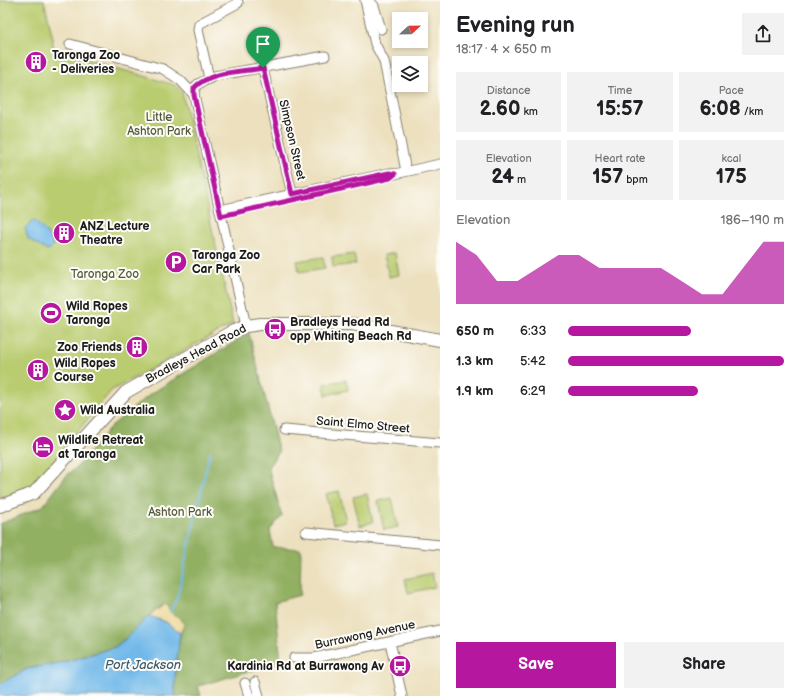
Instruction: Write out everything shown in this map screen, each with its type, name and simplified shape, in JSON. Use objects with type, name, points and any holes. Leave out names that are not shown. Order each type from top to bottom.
[{"type":"main road","name":"Bradleys Head Road","points":[[0,506],[34,493],[126,392],[231,332],[246,326],[260,324],[346,324],[440,340]]},
{"type":"street","points":[[210,78],[198,30],[199,24],[238,4],[237,0]]},
{"type":"street","points":[[365,0],[375,44],[384,61],[406,172]]},
{"type":"street","points":[[369,0],[374,6],[381,29]]},
{"type":"street","points":[[70,44],[163,69],[180,80],[194,95]]},
{"type":"street","points":[[246,326],[194,95],[194,88],[210,78],[325,56]]},
{"type":"street","name":"Simpson Street","points":[[263,68],[292,194]]},
{"type":"street","points":[[220,213],[292,194],[389,173],[395,174],[440,164]]},
{"type":"street","points":[[220,213],[390,178],[395,174]]},
{"type":"street","name":"Saint Elmo Street","points":[[284,430],[440,443]]},
{"type":"street","points":[[306,532],[440,545]]},
{"type":"street","name":"Burrawong Avenue","points":[[294,658],[314,658],[440,631]]},
{"type":"street","points":[[390,642],[402,696]]},
{"type":"street","points":[[255,682],[259,696]]},
{"type":"street","points":[[245,683],[249,696]]},
{"type":"green space","name":"Taronga Zoo","points":[[0,0],[44,0],[52,34],[54,54],[61,52],[175,85],[182,92],[233,324],[112,390],[29,490],[0,499]]},
{"type":"green space","points":[[395,253],[399,275],[389,277],[384,255]]},
{"type":"green space","points":[[354,254],[356,264],[333,267],[332,257]]},
{"type":"green space","points":[[323,257],[325,268],[299,272],[297,261]]},
{"type":"green space","name":"Ashton Park","points":[[249,333],[279,452],[268,467],[282,516],[270,530],[273,547],[301,549],[300,595],[275,602],[281,662],[198,686],[201,696],[175,696],[177,650],[184,625],[164,604],[115,647],[68,661],[27,669],[0,684],[0,524],[43,506],[66,476],[79,465],[110,427],[152,393]]},
{"type":"green space","points":[[346,380],[348,390],[326,395],[324,384]]},
{"type":"green space","points":[[339,491],[346,521],[333,524],[326,494]]},
{"type":"green space","points":[[367,494],[373,522],[360,526],[353,497]]},
{"type":"green space","points":[[392,498],[398,527],[384,530],[378,501]]},
{"type":"green space","points":[[432,573],[435,587],[408,593],[405,579]]},
{"type":"sand","points":[[165,604],[173,615],[180,617],[184,625],[180,633],[166,622],[149,616]]},
{"type":"water","points":[[34,220],[46,232],[53,244],[51,249],[46,250],[28,239],[25,228]]},
{"type":"water","name":"Port Jackson","points":[[149,616],[166,622],[180,633],[175,675],[175,696],[0,696],[0,684],[27,669],[68,661],[115,647]]},
{"type":"waterway","points":[[170,612],[177,598],[210,452]]},
{"type":"place","name":"Taronga Zoo - Deliveries","points":[[36,62]]},
{"type":"place","name":"ANZ Lecture Theatre","points":[[64,233]]},
{"type":"place","name":"Taronga Zoo Car Park","points":[[176,262]]},
{"type":"place","name":"Wild Ropes Taronga","points":[[51,313]]},
{"type":"place","name":"Bradleys Head Rd opp Whiting Beach Rd","points":[[275,329]]},
{"type":"place","name":"Zoo Friends","points":[[137,347]]},
{"type":"place","name":"Wild Ropes Course","points":[[38,370]]},
{"type":"place","name":"Wild Australia","points":[[65,410]]},
{"type":"place","name":"Wildlife Retreat at Taronga","points":[[43,447]]},
{"type":"place","name":"Kardinia Rd at Burrawong Av","points":[[400,666]]},
{"type":"route","points":[[263,68],[292,194],[389,173],[395,174],[390,178],[221,216],[194,95],[194,88],[198,84],[215,76],[263,68]]},
{"type":"park label","name":"Little Ashton Park","points":[[159,124]]}]
